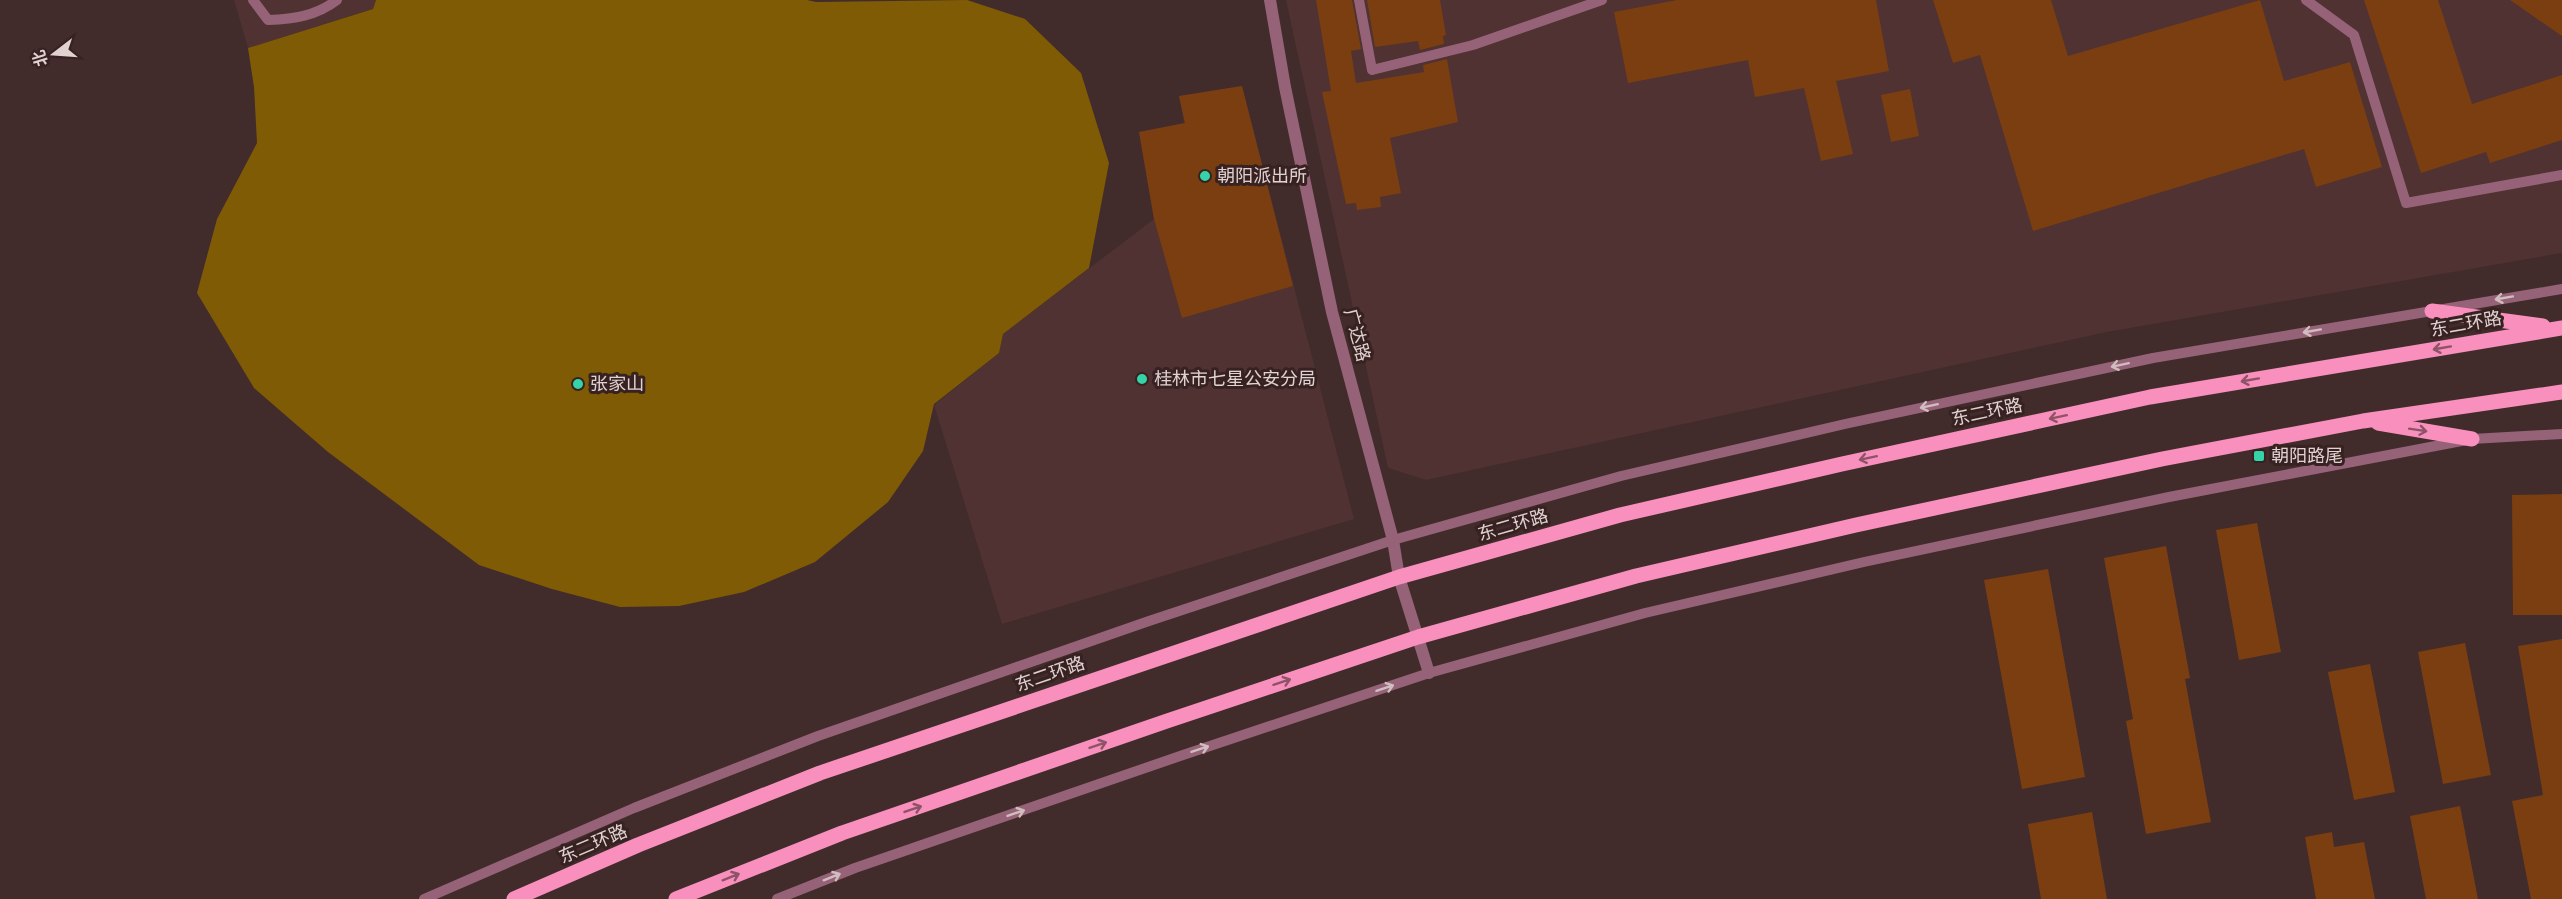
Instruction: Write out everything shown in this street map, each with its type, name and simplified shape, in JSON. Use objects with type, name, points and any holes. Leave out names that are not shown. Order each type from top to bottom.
[{"type":"main road","points":[[2432,311],[2560,328]]},
{"type":"main road","name":"东二环路","points":[[514,899],[820,773],[1399,577],[1620,515],[2138,400],[2560,328]]},
{"type":"main road","points":[[676,899],[842,833],[1418,637],[1636,576],[2162,459],[2363,421],[2562,392]]},
{"type":"main road","points":[[2363,421],[2472,439]]},
{"type":"street","name":"广达路","points":[[1270,0],[1285,87],[1332,312],[1393,540],[1399,577],[1429,673]]},
{"type":"lane","points":[[254,0],[268,20],[297,18],[326,8],[336,0]]},
{"type":"lane","points":[[1359,0],[1372,70],[1473,45],[1602,0]]},
{"type":"lane","points":[[2306,0],[2354,35],[2406,203],[2562,175]]},
{"type":"lane","points":[[424,899],[634,808],[818,736],[1149,621],[1393,540],[1622,476],[1845,424],[2153,358],[2562,289]]},
{"type":"lane","points":[[777,899],[866,864],[1429,673],[1645,613],[1864,562],[2169,497],[2472,439],[2562,434]]},
{"type":"shaded area","points":[[234,0],[376,0],[373,9],[248,48]]},
{"type":"shaded area","points":[[376,0],[807,0],[816,2],[967,0],[1025,19],[1081,73],[1109,163],[1089,268],[1003,334],[999,353],[934,404],[923,451],[888,502],[815,562],[744,592],[679,606],[620,607],[552,589],[479,565],[328,452],[254,388],[197,293],[217,219],[257,143],[254,87],[248,48],[373,9]]},
{"type":"shaded area","points":[[1286,0],[2562,0],[2562,253],[2107,332],[1426,480],[1388,468]]},
{"type":"shaded area","name":"桂林市七星公安分局","points":[[1242,86],[1354,519],[1002,624],[934,405],[999,353],[1003,334],[1154,219],[1139,132],[1184,123],[1179,96]]},
{"type":"building","points":[[1316,0],[1352,0],[1361,49],[1351,51],[1356,83],[1424,72],[1423,65],[1447,59],[1458,122],[1390,138],[1401,193],[1380,197],[1381,207],[1357,210],[1356,203],[1346,204],[1322,92],[1331,91]]},
{"type":"building","points":[[1367,0],[1440,0],[1446,35],[1443,36],[1444,44],[1420,50],[1418,41],[1375,47]]},
{"type":"building","points":[[1677,0],[1876,0],[1889,71],[1836,81],[1853,154],[1821,161],[1804,88],[1755,97],[1748,60],[1628,83],[1614,12]]},
{"type":"building","points":[[1933,0],[2051,0],[2068,56],[2260,0],[2284,81],[2350,62],[2382,167],[2316,187],[2304,149],[2033,231],[1980,55],[1953,63]]},
{"type":"building","points":[[2364,0],[2438,0],[2472,104],[2562,75],[2562,140],[2490,163],[2486,152],[2421,173]]},
{"type":"building","points":[[2510,0],[2562,0],[2562,36]]},
{"type":"building","name":"朝阳派出所","points":[[1242,86],[1293,286],[1182,318],[1154,219],[1139,132],[1185,123],[1179,96]]},
{"type":"building","points":[[1910,89],[1919,136],[1891,142],[1881,95]]},
{"type":"building","points":[[2562,494],[2562,615],[2513,615],[2512,495]]},
{"type":"building","points":[[2257,523],[2281,652],[2239,660],[2216,530]]},
{"type":"building","points":[[2166,546],[2190,678],[2185,679],[2211,822],[2146,834],[2126,721],[2133,719],[2104,558]]},
{"type":"building","points":[[2048,569],[2085,777],[2022,789],[1984,580]]},
{"type":"building","points":[[2562,639],[2562,899],[2531,899],[2512,801],[2543,795],[2518,646]]},
{"type":"building","points":[[2465,643],[2491,775],[2443,784],[2418,652]]},
{"type":"building","points":[[2370,664],[2395,792],[2354,800],[2328,672]]},
{"type":"building","points":[[2460,806],[2478,899],[2426,899],[2410,816]]},
{"type":"building","points":[[2092,812],[2107,899],[2041,899],[2028,824]]},
{"type":"building","points":[[2332,832],[2334,847],[2364,842],[2375,899],[2316,899],[2305,837]]},
{"type":"place","name":"朝阳派出所","points":[[1205,176]]},
{"type":"place","name":"桂林市七星公安分局","points":[[1142,379]]},
{"type":"place","name":"张家山","points":[[578,384]]},
{"type":"place","name":"朝阳路尾","points":[[2259,456]]}]
